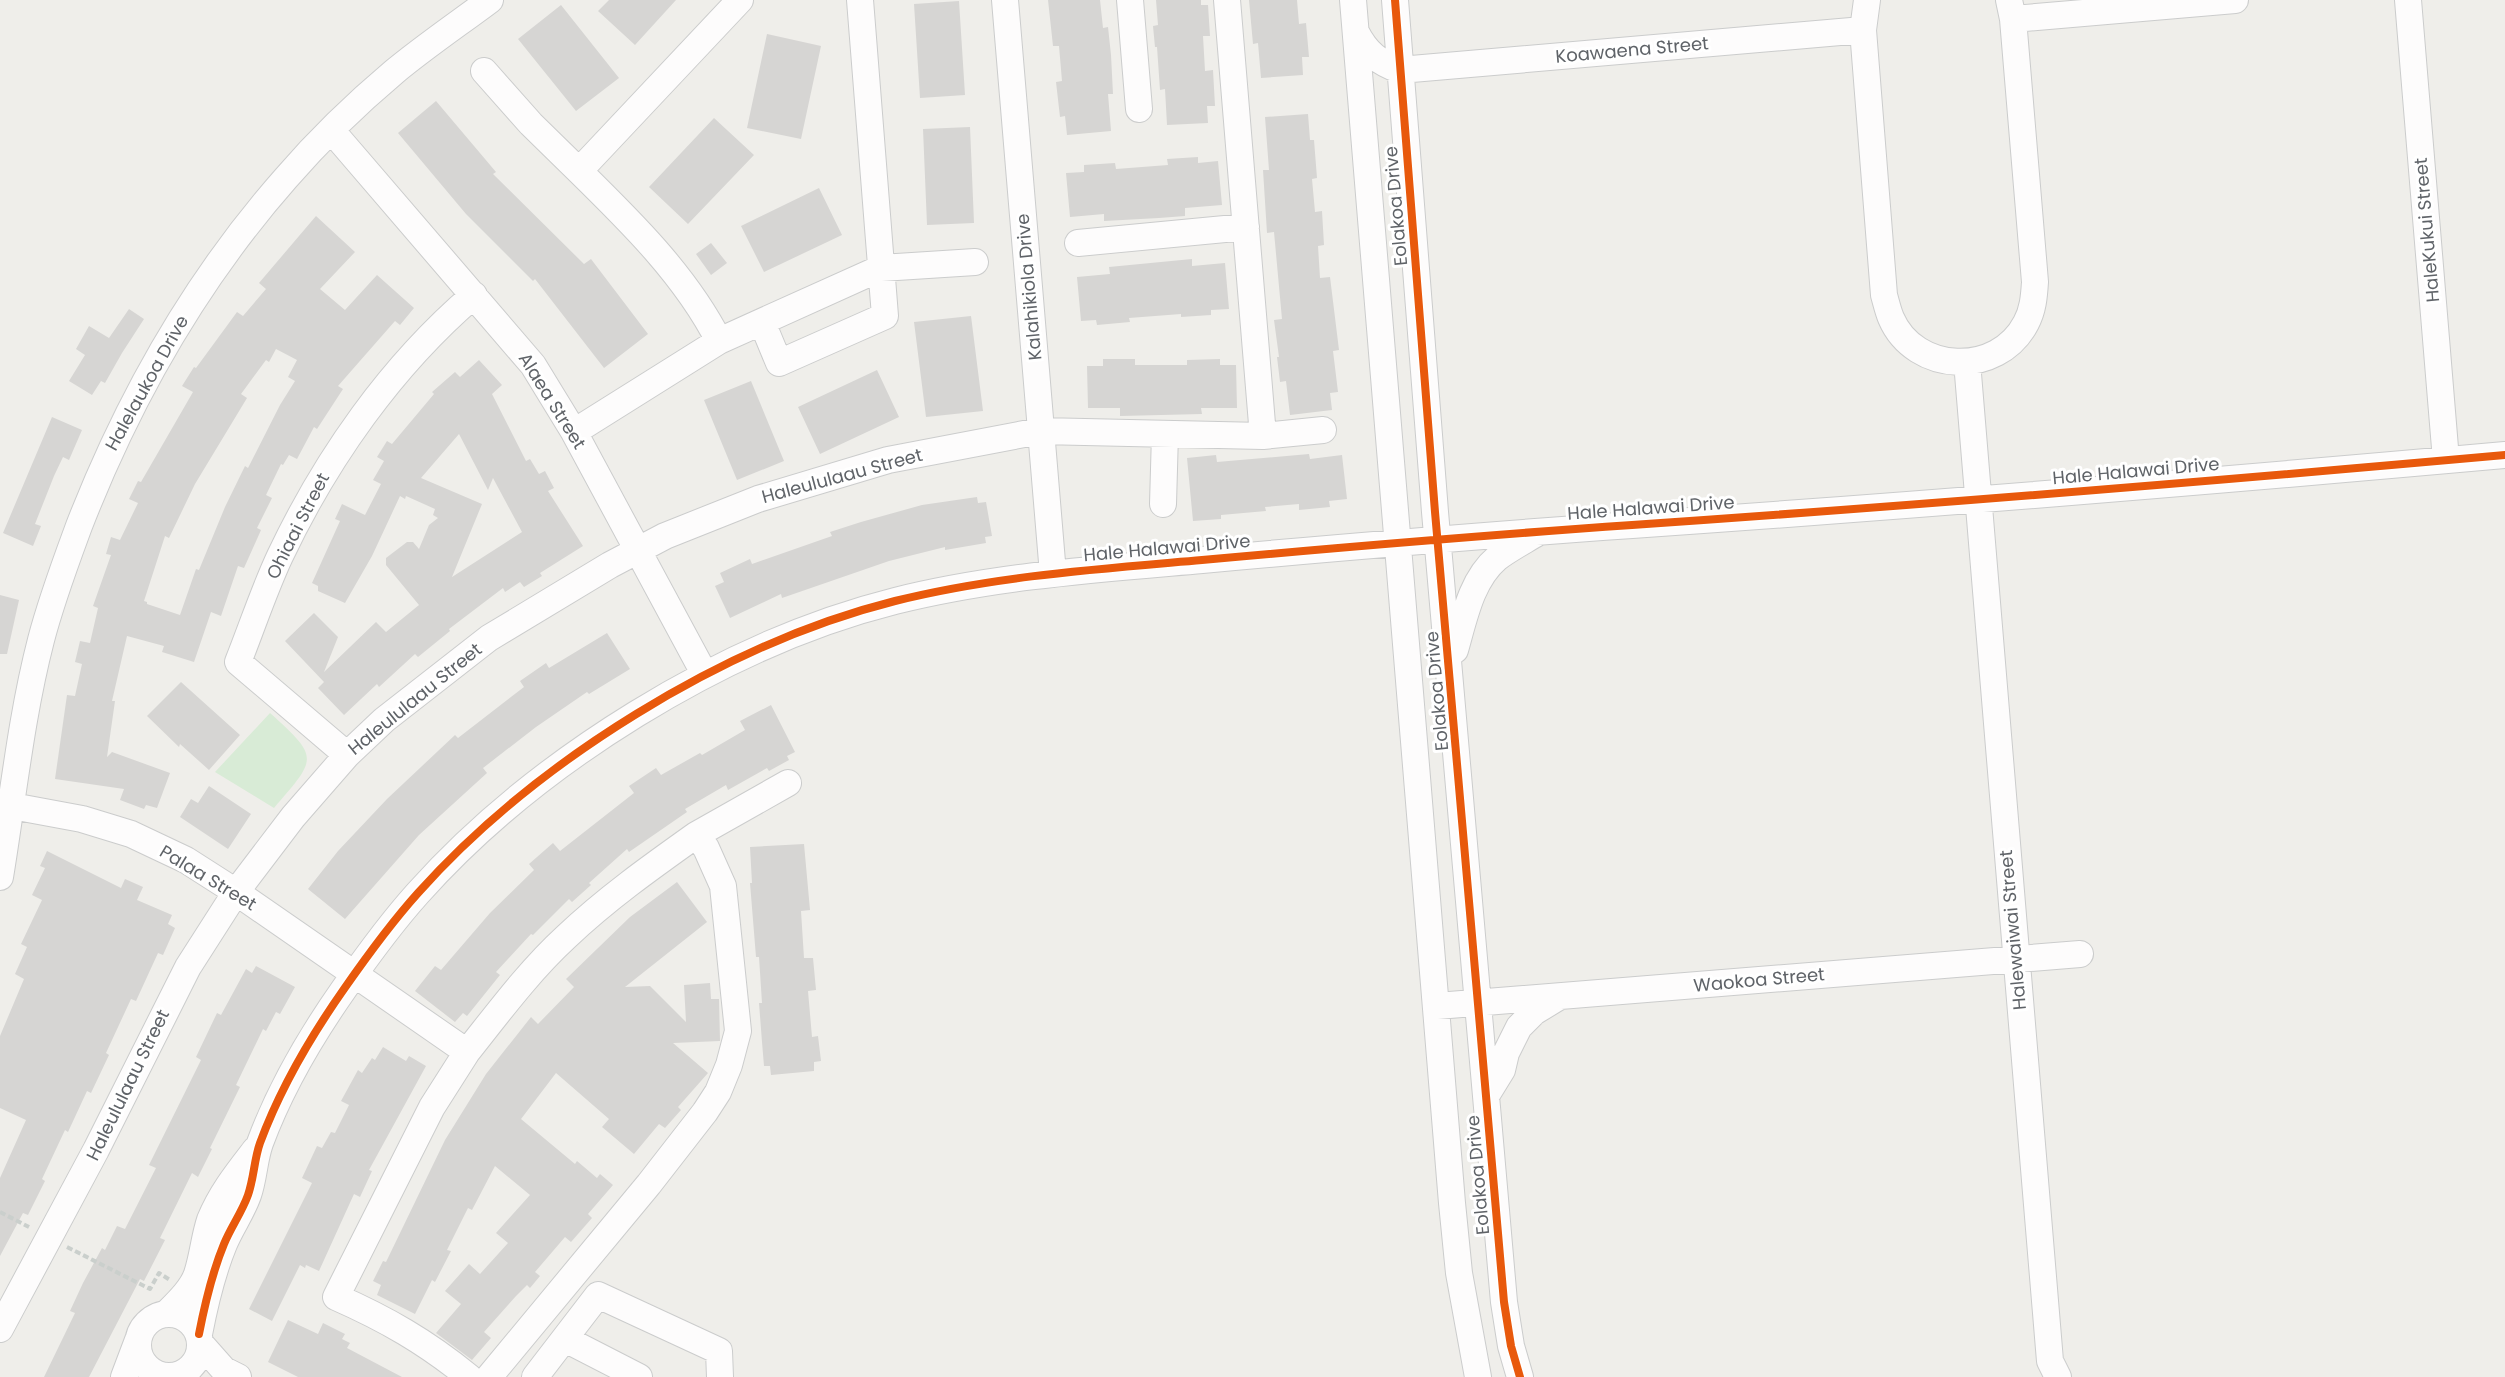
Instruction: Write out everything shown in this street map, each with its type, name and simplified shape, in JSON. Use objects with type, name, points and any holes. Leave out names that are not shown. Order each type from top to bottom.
[{"type":"street","name":"Halelaukoa Drive","points":[[0,877],[24,718],[40,640],[60,575],[100,470],[141,386],[197,295],[230,248],[286,178],[394,72],[490,0]]},
{"type":"street","points":[[579,171],[740,0]]},
{"type":"street","points":[[762,322],[779,363],[885,315],[860,0]]},
{"type":"street","name":"Kalahikiola Drive","points":[[1005,0],[1053,574]]},
{"type":"street","points":[[1130,0],[1139,110]]},
{"type":"street","points":[[1227,0],[1263,436]]},
{"type":"street","name":"Eolakoa Drive","points":[[1353,0],[1459,1273],[1478,1377]]},
{"type":"street","name":"Eolakoa Drive","points":[[1395,0],[1504,1302],[1511,1346],[1520,1377]]},
{"type":"street","points":[[1867,0],[1863,30],[1884,295],[1891,318],[1902,335],[1917,349],[1936,359],[1967,362],[1997,353],[2014,340],[2026,323],[2033,304],[2035,282],[2011,9],[2235,0]]},
{"type":"street","name":"HaleKukui Street","points":[[2408,0],[2446,460]]},
{"type":"street","points":[[1355,30],[1360,41],[1377,60],[1400,70],[1376,91],[1369,101],[1364,121]]},
{"type":"street","name":"Koawaena Street","points":[[1400,70],[1863,30]]},
{"type":"street","points":[[484,71],[531,124],[637,227],[706,315],[720,341]]},
{"type":"street","name":"Alaea Street","points":[[332,131],[533,365],[574,432],[705,675]]},
{"type":"street","points":[[1078,243],[1246,226]]},
{"type":"street","points":[[574,432],[720,341],[881,268],[975,262]]},
{"type":"street","name":"Ohiaai Street","points":[[346,755],[238,662],[279,558],[304,507],[330,464],[360,420],[396,374],[452,313],[474,295]]},
{"type":"street","points":[[1967,362],[1977,500]]},
{"type":"street","name":"Haleululaau Street","points":[[0,1329],[96,1150],[182,978],[236,892],[293,817],[346,755],[384,720],[489,638],[636,550],[758,499],[877,463],[1041,431],[1263,436],[1323,430]]},
{"type":"street","points":[[1163,504],[1165,434]]},
{"type":"street","name":"Hale Halawai Drive","points":[[166,1314],[189,1288],[196,1275],[203,1242],[215,1209],[228,1185],[259,1145],[292,1075],[324,1018],[354,974],[420,890],[501,812],[562,765],[627,720],[705,675],[809,629],[893,602],[1053,574],[1398,543],[1977,500],[2505,455]]},
{"type":"street","name":"Halewaiwai Street","points":[[1977,500],[2051,1372]]},
{"type":"street","points":[[1450,668],[1465,613],[1480,580],[1498,558],[1539,532]]},
{"type":"street","points":[[469,1377],[425,1343],[381,1317],[336,1296],[432,1107],[467,1052],[511,996],[564,938],[624,887],[696,835],[788,783]]},
{"type":"street","name":"Palaa Street","points":[[12,806],[82,819],[131,834],[186,860],[467,1052]]},
{"type":"street","points":[[489,1377],[641,1194],[705,1112],[718,1092],[729,1065],[738,1032],[723,886],[706,848],[696,835]]},
{"type":"street","name":"Waokoa Street","points":[[1437,1006],[2080,954]]},
{"type":"street","points":[[1486,1096],[1502,1070],[1506,1053],[1519,1027],[1534,1012],[1560,996]]},
{"type":"street","name":"Hale Halawai Drive","points":[[200,1339],[212,1275],[248,1195],[259,1145]]},
{"type":"street","points":[[534,1377],[598,1295],[719,1351],[720,1377]]},
{"type":"street","points":[[124,1377],[138,1340],[148,1322],[166,1314],[186,1319],[193,1325],[200,1339],[224,1370],[238,1377]]},
{"type":"street","points":[[138,1340],[138,1350],[147,1368],[156,1374],[176,1376],[194,1364],[199,1355],[200,1339]]},
{"type":"street","points":[[565,1339],[639,1377]]},
{"type":"path","points":[[0,1212],[150,1289],[159,1273],[189,1288]]},
{"type":"green space","points":[[270,713],[298,740],[305,750],[307,759],[299,778],[274,808],[215,772]]},
{"type":"building","points":[[609,0],[676,0],[635,45],[598,11]]},
{"type":"building","points":[[1048,0],[1100,0],[1103,28],[1108,27],[1111,55],[1113,94],[1108,94],[1111,131],[1067,135],[1065,116],[1060,117],[1056,82],[1062,81],[1059,46],[1053,46]]},
{"type":"building","points":[[1156,0],[1201,0],[1201,5],[1208,5],[1210,36],[1203,36],[1205,71],[1213,70],[1215,106],[1207,106],[1208,123],[1167,125],[1165,89],[1160,90],[1153,26],[1158,25]]},
{"type":"building","points":[[1249,0],[1297,0],[1299,24],[1306,23],[1309,57],[1302,57],[1303,75],[1261,78],[1258,43],[1253,44]]},
{"type":"building","points":[[959,1],[965,95],[920,98],[914,4]]},
{"type":"building","points":[[561,5],[619,78],[576,111],[518,39]]},
{"type":"building","points":[[767,34],[821,46],[801,139],[747,128]]},
{"type":"building","points":[[436,101],[496,172],[493,174],[584,264],[591,259],[648,334],[604,368],[535,279],[533,281],[466,214],[398,133]]},
{"type":"building","points":[[1308,114],[1310,140],[1314,140],[1317,178],[1312,179],[1315,212],[1322,211],[1324,245],[1318,246],[1320,278],[1330,277],[1339,350],[1333,351],[1338,392],[1330,393],[1332,410],[1290,415],[1286,381],[1280,382],[1277,357],[1279,357],[1274,320],[1282,319],[1274,232],[1267,233],[1263,170],[1269,170],[1265,117]]},
{"type":"building","points":[[714,118],[754,155],[688,224],[649,187]]},
{"type":"building","points":[[970,127],[974,223],[927,225],[923,129]]},
{"type":"building","points":[[1198,157],[1198,163],[1218,161],[1222,205],[1185,208],[1185,216],[1104,221],[1104,214],[1070,217],[1066,173],[1084,172],[1084,165],[1115,163],[1116,169],[1168,165],[1167,159]]},
{"type":"building","points":[[819,188],[842,235],[764,272],[741,226]]},
{"type":"building","points":[[316,216],[355,252],[320,289],[345,310],[377,275],[414,308],[400,325],[395,321],[338,386],[343,389],[317,429],[314,427],[297,459],[289,455],[283,465],[281,464],[266,495],[272,498],[257,528],[261,530],[244,568],[238,566],[221,616],[211,612],[194,662],[162,652],[164,646],[127,636],[112,701],[115,701],[107,757],[112,752],[170,773],[157,808],[146,805],[144,809],[120,800],[124,789],[55,779],[67,695],[75,696],[82,664],[75,662],[80,641],[90,643],[98,608],[93,606],[111,555],[106,554],[111,537],[120,540],[138,503],[129,499],[193,392],[182,386],[237,312],[243,316],[266,289],[259,283]],"holes":[[[276,349],[297,360],[288,377],[295,381],[248,468],[245,466],[199,570],[196,569],[180,615],[147,604],[144,601],[165,536],[169,538],[195,484],[247,398],[241,394],[266,360],[269,362]]]},
{"type":"building","points":[[711,243],[727,263],[711,275],[696,254]]},
{"type":"building","points":[[1192,259],[1192,266],[1225,263],[1229,309],[1211,310],[1211,315],[1181,317],[1181,314],[1129,318],[1130,322],[1097,325],[1096,320],[1081,321],[1077,277],[1110,274],[1109,267]]},
{"type":"building","points":[[129,309],[144,319],[105,383],[101,381],[92,395],[69,381],[85,355],[76,349],[89,326],[109,338]]},
{"type":"building","points":[[971,316],[983,411],[926,417],[914,322]]},
{"type":"building","points":[[1103,359],[1135,359],[1135,365],[1187,365],[1187,360],[1220,359],[1220,365],[1236,365],[1237,408],[1201,408],[1202,414],[1120,416],[1120,408],[1088,408],[1087,366],[1103,366]]},
{"type":"building","points":[[479,360],[502,385],[492,394],[526,461],[530,459],[539,474],[545,471],[554,488],[548,491],[583,546],[540,573],[542,576],[524,587],[520,582],[505,592],[503,588],[449,629],[450,631],[418,657],[415,654],[379,687],[377,684],[344,715],[318,688],[324,682],[285,641],[314,613],[338,637],[324,672],[376,622],[386,632],[419,605],[386,565],[386,558],[407,542],[413,542],[419,549],[429,525],[438,518],[433,515],[435,509],[406,496],[405,499],[400,496],[372,556],[345,603],[318,591],[318,586],[312,583],[340,521],[335,519],[342,504],[365,515],[381,484],[373,480],[384,461],[377,457],[387,441],[392,444],[434,394],[432,392],[455,372],[460,377]],"holes":[[[459,434],[488,490],[493,478],[522,532],[452,577],[482,504],[421,478]]]},
{"type":"building","points":[[877,370],[899,417],[820,454],[798,407]]},
{"type":"building","points":[[751,381],[784,461],[737,480],[704,400]]},
{"type":"building","points":[[52,417],[82,430],[69,460],[63,457],[54,476],[35,524],[41,526],[33,546],[3,533]]},
{"type":"building","points":[[1309,454],[1310,459],[1342,455],[1347,499],[1329,501],[1330,507],[1299,510],[1299,504],[1265,507],[1266,511],[1221,515],[1221,519],[1193,521],[1187,458],[1216,455],[1217,462]]},
{"type":"building","points":[[977,497],[978,503],[986,502],[992,536],[985,537],[986,543],[945,550],[945,547],[889,561],[782,598],[781,594],[730,618],[715,586],[724,582],[720,573],[750,559],[752,564],[832,536],[830,532],[922,505]]},
{"type":"building","points":[[0,595],[19,600],[7,654],[0,654]]},
{"type":"building","points":[[607,633],[630,669],[589,694],[587,692],[536,727],[483,768],[487,773],[419,835],[345,919],[308,889],[338,851],[387,799],[455,735],[458,738],[524,687],[520,681],[546,663],[549,668]]},
{"type":"building","points":[[181,682],[240,735],[209,770],[180,744],[179,747],[147,716]]},
{"type":"building","points":[[771,705],[795,752],[787,756],[789,760],[769,771],[767,768],[728,790],[726,785],[685,809],[687,812],[629,852],[627,849],[589,883],[591,885],[572,902],[569,899],[533,935],[531,934],[496,972],[500,975],[467,1016],[463,1013],[455,1022],[415,991],[435,966],[441,970],[490,913],[534,870],[529,864],[553,843],[560,851],[634,793],[629,786],[656,768],[661,775],[700,753],[702,755],[745,730],[740,721]]},
{"type":"building","points":[[209,786],[251,814],[228,849],[180,817],[191,799],[198,803]]},
{"type":"building","points":[[804,844],[810,910],[801,911],[804,958],[813,958],[816,990],[808,991],[812,1037],[818,1036],[821,1061],[814,1062],[814,1071],[771,1075],[770,1066],[764,1066],[759,1003],[762,1003],[759,957],[756,957],[750,883],[752,883],[750,847]]},
{"type":"building","points":[[47,851],[121,888],[125,879],[143,887],[137,900],[172,915],[168,924],[175,928],[163,955],[158,953],[136,1001],[131,999],[106,1053],[109,1055],[91,1093],[87,1091],[68,1132],[65,1130],[42,1179],[45,1181],[28,1215],[23,1213],[0,1256],[0,1178],[26,1120],[0,1108],[0,1036],[24,979],[15,974],[27,947],[21,944],[42,900],[32,895],[45,868],[40,866]]},
{"type":"building","points":[[677,882],[707,922],[625,987],[650,986],[686,1022],[684,985],[710,983],[711,999],[719,999],[720,1041],[673,1043],[708,1073],[678,1107],[681,1110],[665,1128],[659,1124],[634,1154],[602,1127],[609,1119],[556,1073],[521,1119],[575,1164],[577,1161],[597,1178],[600,1174],[613,1185],[588,1214],[592,1218],[571,1242],[565,1237],[535,1272],[540,1276],[530,1288],[527,1285],[484,1332],[491,1338],[472,1360],[436,1333],[461,1304],[445,1291],[469,1264],[480,1274],[508,1243],[496,1233],[530,1195],[495,1166],[472,1210],[468,1208],[447,1250],[451,1251],[435,1282],[432,1280],[415,1314],[377,1295],[381,1285],[373,1281],[383,1261],[386,1262],[445,1140],[486,1074],[531,1017],[538,1024],[574,987],[566,979],[630,917]]},
{"type":"building","points":[[256,966],[295,987],[280,1014],[276,1012],[266,1031],[263,1029],[236,1085],[240,1087],[198,1177],[192,1173],[160,1238],[165,1240],[144,1281],[140,1279],[89,1377],[44,1377],[75,1313],[70,1311],[83,1283],[102,1248],[105,1250],[117,1226],[125,1229],[156,1168],[149,1165],[201,1060],[196,1057],[217,1013],[221,1015],[246,969],[252,973]]},
{"type":"building","points":[[383,1047],[406,1061],[409,1056],[426,1066],[369,1170],[372,1171],[360,1197],[354,1194],[319,1271],[306,1265],[305,1268],[300,1265],[272,1321],[249,1309],[312,1183],[302,1178],[317,1146],[322,1148],[331,1132],[335,1133],[349,1105],[341,1101],[358,1070],[362,1073],[372,1058],[375,1060]]},
{"type":"building","points":[[288,1320],[318,1334],[323,1323],[345,1334],[342,1339],[350,1343],[347,1348],[402,1377],[298,1377],[268,1362]]},
{"type":"cycle path","points":[[1395,0],[1435,512],[1504,1302],[1511,1346],[1520,1377]]},
{"type":"cycle path","points":[[199,1334],[216,1266],[248,1195],[260,1143],[287,1083],[308,1044],[344,989],[418,893],[465,845],[518,798],[575,754],[636,714],[700,678],[765,646],[830,621],[933,592],[1009,579],[1086,570],[1417,541],[1959,501],[2505,455]]}]
